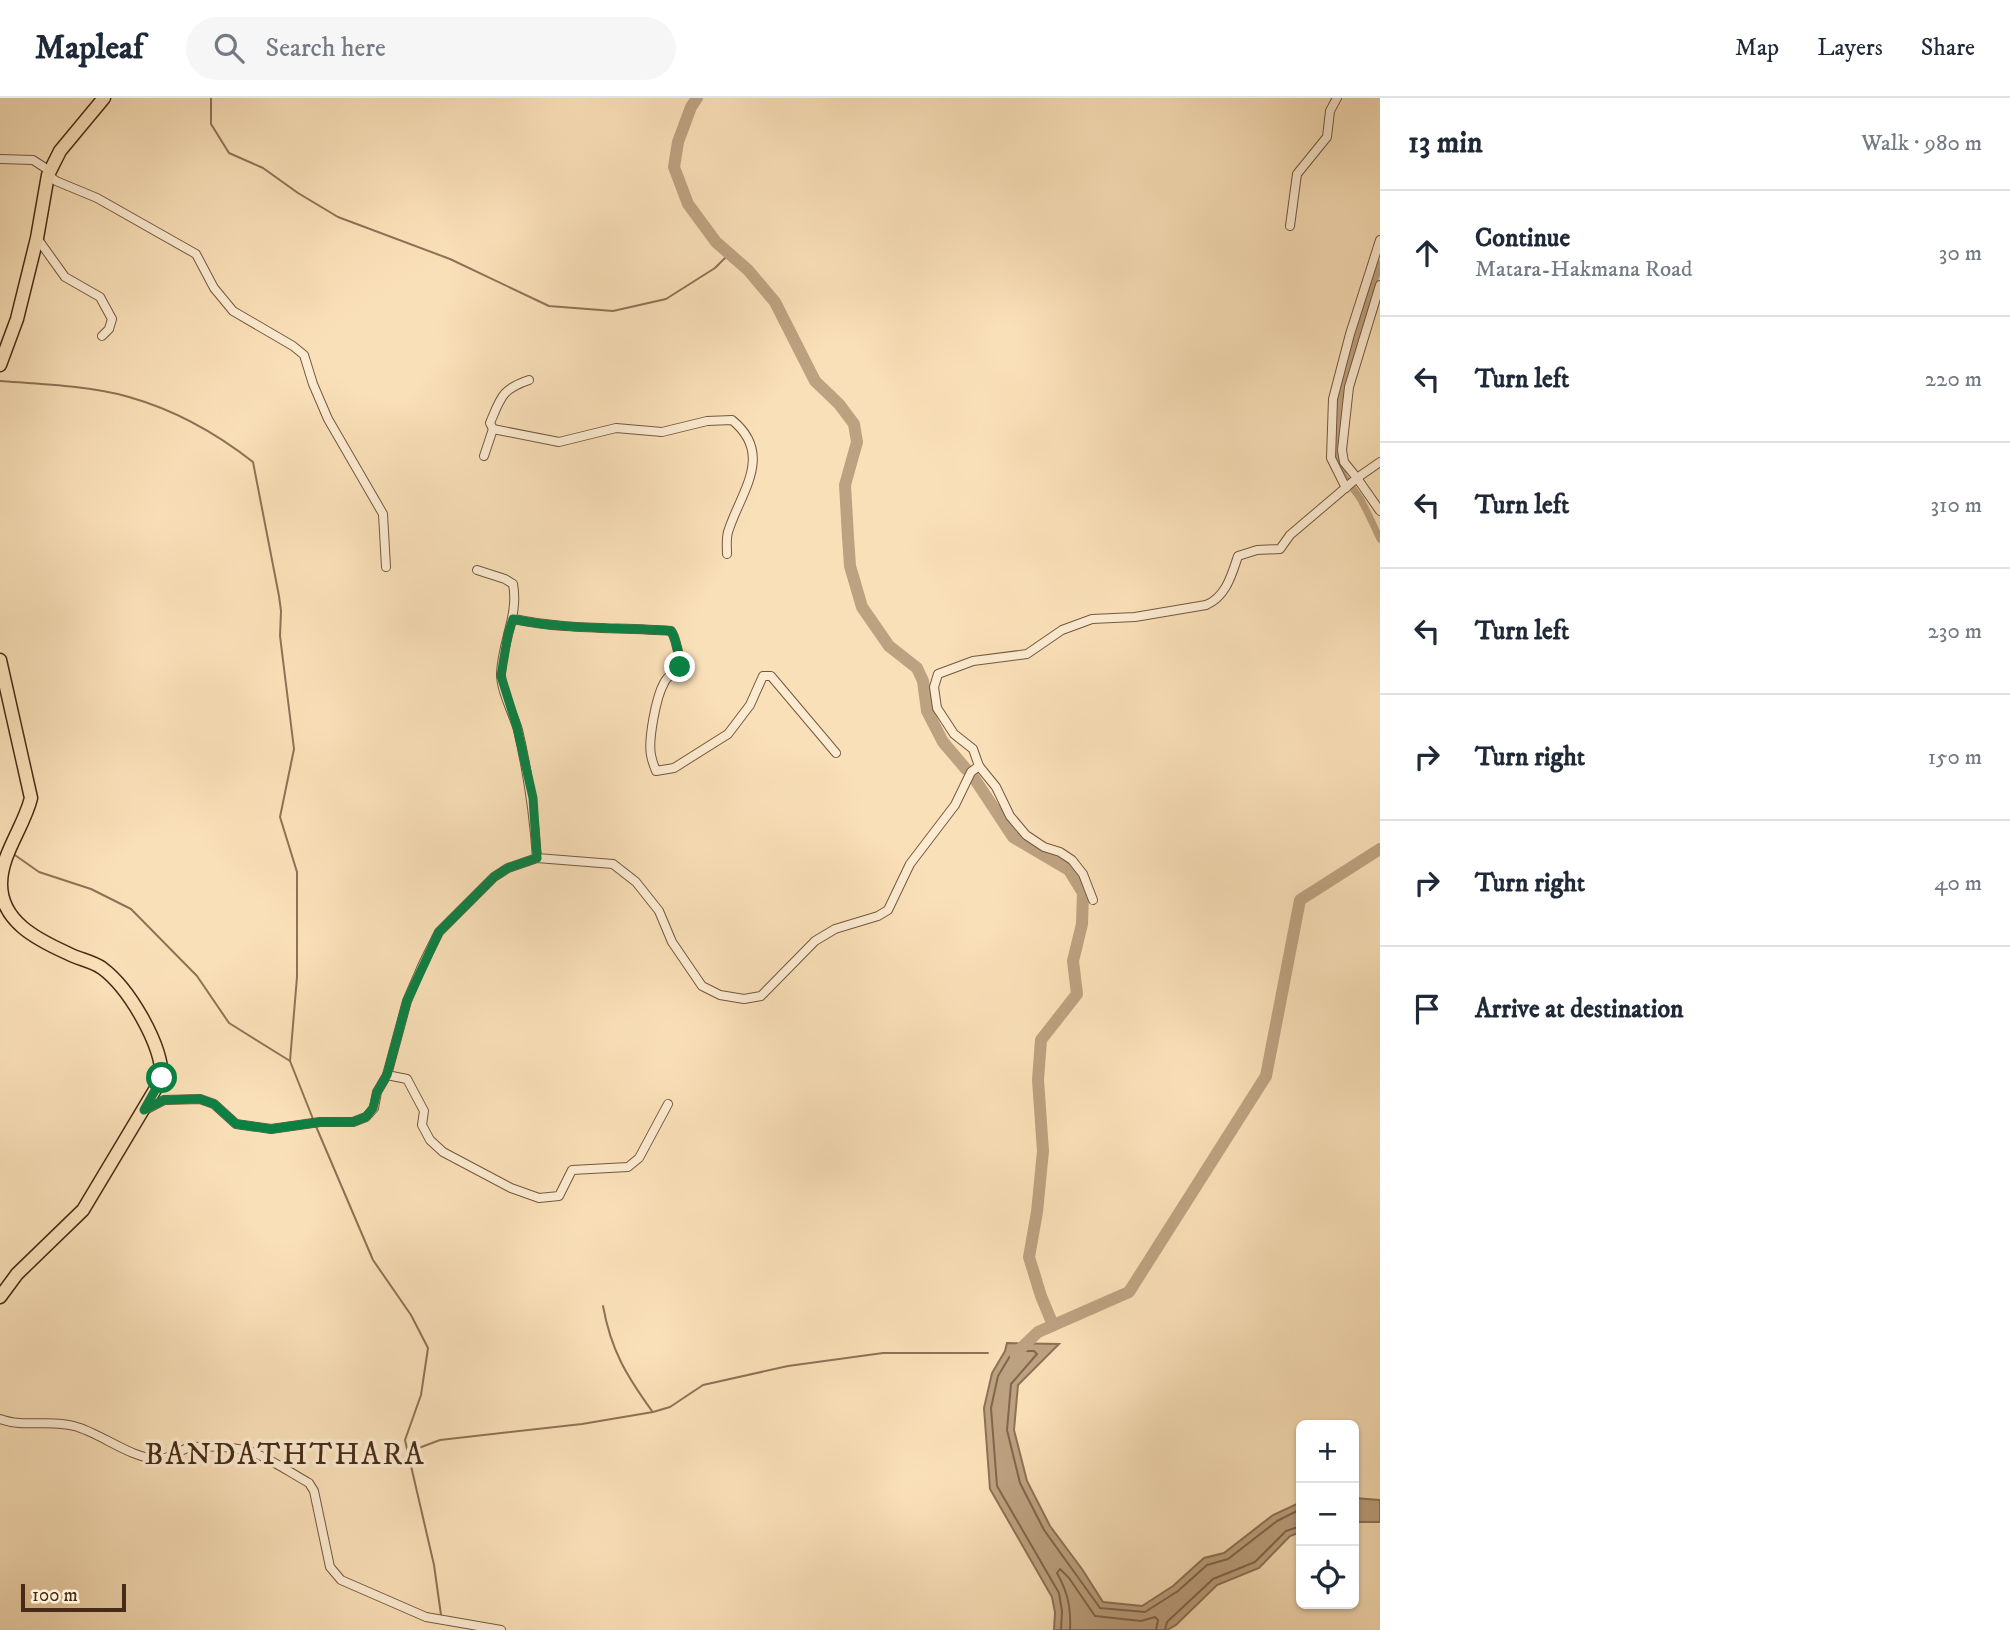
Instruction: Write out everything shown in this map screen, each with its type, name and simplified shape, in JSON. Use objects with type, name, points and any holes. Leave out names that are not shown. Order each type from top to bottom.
[{"type":"main road","points":[[0,365],[17,319],[37,238],[49,173],[60,151],[104,98]]},
{"type":"main road","points":[[0,660],[31,798],[27,815],[6,858],[1,882],[2,906],[16,922],[37,938],[67,954],[99,966],[118,982],[139,1014],[162,1065],[162,1078],[83,1210],[17,1274],[0,1297]]},
{"type":"street","points":[[1290,226],[1297,174],[1327,137],[1330,111],[1337,98]]},
{"type":"street","points":[[0,159],[33,160],[56,181],[97,198],[196,254],[214,288],[233,312],[304,355],[328,419],[383,514],[386,567]]},
{"type":"street","points":[[37,238],[65,277],[100,297],[112,319],[109,329],[102,336]]},
{"type":"street","points":[[1380,240],[1350,334],[1333,399],[1331,458],[1351,483],[1380,511]]},
{"type":"street","points":[[1351,483],[1342,450],[1349,387],[1380,285]]},
{"type":"street","points":[[484,456],[493,429],[490,423],[502,396],[512,386],[529,380]]},
{"type":"street","points":[[493,429],[559,442],[615,428],[662,432],[707,421],[732,420],[744,430],[750,443],[752,471],[748,487],[727,534],[727,554]]},
{"type":"street","points":[[1093,900],[1083,874],[1072,860],[1026,835],[1010,817],[996,787],[979,766],[973,749],[954,734],[937,708],[934,687],[938,674],[973,661],[1027,654],[1062,630],[1092,619],[1135,617],[1216,601],[1229,582],[1238,556],[1257,550],[1280,549],[1290,535],[1380,462]]},
{"type":"street","points":[[477,570],[513,584],[516,596],[501,676],[517,727],[533,798],[537,858]]},
{"type":"street","points":[[513,619],[562,627],[622,627],[671,631],[682,662],[665,680],[660,693],[650,754],[656,771],[674,768],[728,734],[750,705],[764,676],[768,675],[836,753]]},
{"type":"street","points":[[144,1110],[164,1100],[200,1099],[214,1104],[236,1124],[271,1129],[314,1123],[353,1122],[366,1117],[373,1108],[377,1092],[387,1075],[407,1001],[439,932],[494,877],[508,868],[537,858],[613,864],[636,882],[659,911],[671,942],[702,986],[720,995],[744,999],[761,996],[815,941],[835,929],[878,916],[888,909],[910,864],[955,805],[971,772],[979,766]]},
{"type":"street","points":[[387,1075],[407,1079],[424,1111],[422,1125],[430,1140],[443,1152],[511,1188],[539,1198],[559,1196],[572,1170],[628,1167],[639,1158],[668,1104]]},
{"type":"street","points":[[0,1419],[8,1422],[56,1422],[76,1426],[144,1456],[159,1459],[172,1457],[191,1447],[230,1448],[253,1453],[309,1483],[314,1491],[330,1567],[341,1580],[426,1617],[501,1630]]},
{"type":"water","points":[[1007,1343],[1059,1344],[1018,1385],[1014,1430],[1027,1481],[1050,1526],[1103,1602],[1142,1606],[1173,1586],[1204,1558],[1224,1553],[1273,1515],[1296,1504],[1296,1534],[1290,1536],[1259,1568],[1217,1585],[1176,1625],[1167,1630],[1054,1630],[1052,1597],[990,1489],[984,1408],[992,1373]]},
{"type":"water","points":[[1359,1498],[1380,1500],[1380,1522],[1359,1522]]},
{"type":"waterway","points":[[211,98],[211,124],[229,153],[263,168],[338,217],[450,259],[549,306],[613,311],[666,299],[715,268],[730,253]]},
{"type":"waterway","points":[[697,98],[678,142],[674,167],[688,204],[716,242],[748,270],[775,302],[815,381],[839,404],[854,424],[857,442],[845,485],[850,566],[862,607],[889,646],[917,668],[923,681],[927,711],[943,742],[966,769]]},
{"type":"waterway","points":[[1380,264],[1348,369],[1338,428],[1338,453],[1343,474],[1361,500],[1380,539]]},
{"type":"waterway","points":[[0,381],[98,390],[146,402],[194,424],[253,462],[279,596],[280,636],[294,749],[280,817],[297,872],[297,977],[290,1061],[313,1119]]},
{"type":"waterway","points":[[974,778],[1013,837],[1069,870],[1083,893],[1082,924],[1073,961],[1077,994],[1041,1040],[1038,1080],[1043,1151],[1029,1257],[1053,1325]]},
{"type":"waterway","points":[[1015,1354],[1038,1332],[1129,1292],[1266,1076],[1300,900],[1380,849]]},
{"type":"waterway","points":[[12,853],[39,872],[91,889],[131,909],[197,976],[229,1023],[290,1061]]},
{"type":"waterway","points":[[315,1124],[373,1260],[411,1315],[428,1348],[421,1395],[405,1440],[434,1565],[441,1615]]},
{"type":"waterway","points":[[603,1306],[610,1336],[621,1362],[652,1411]]},
{"type":"waterway","points":[[408,1452],[440,1440],[582,1424],[653,1412],[670,1407],[703,1385],[788,1366],[883,1353],[988,1353]]},
{"type":"district","name":"BANDATHTHARA","points":[[285,1455]]},
{"type":"route","points":[[162,1078],[144,1110],[164,1100],[200,1099],[214,1104],[236,1124],[271,1129],[320,1122],[353,1122],[366,1117],[373,1108],[377,1092],[387,1075],[407,1001],[439,932],[494,877],[508,868],[537,858],[533,798],[517,727],[501,676],[513,619],[562,627],[622,627],[671,631],[682,662],[680,667]]}]
